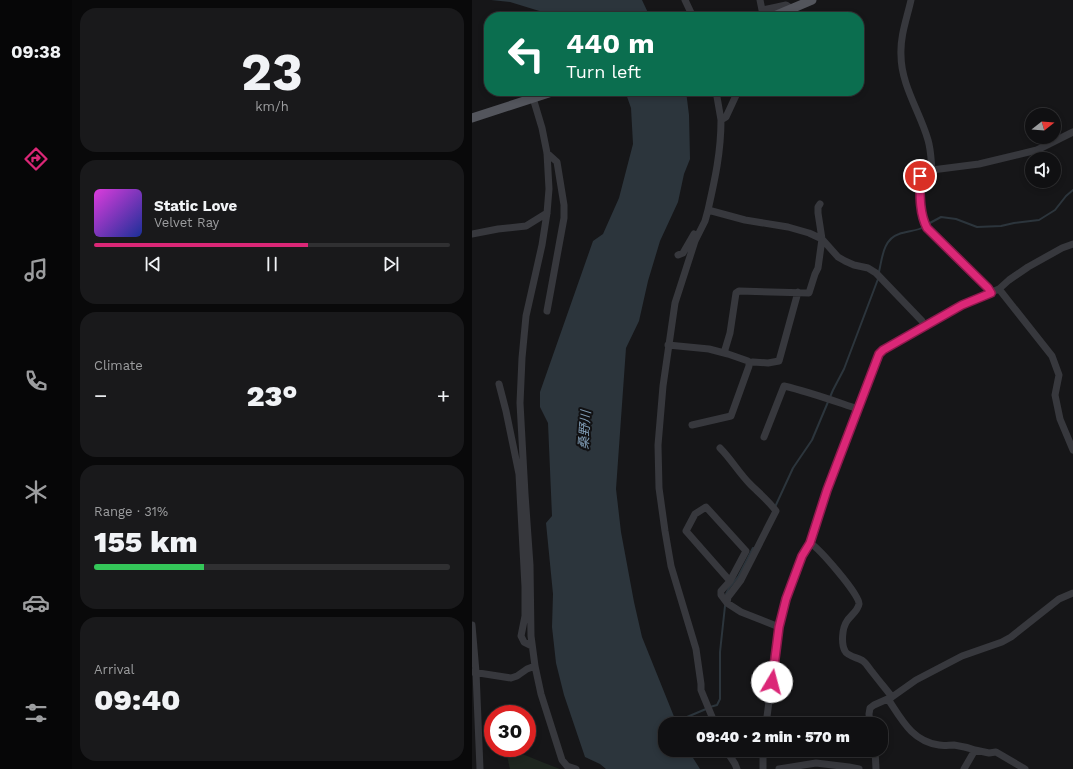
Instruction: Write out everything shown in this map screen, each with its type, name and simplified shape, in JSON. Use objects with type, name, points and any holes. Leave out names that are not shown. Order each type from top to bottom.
[{"type":"main road","points":[[784,12],[812,0]]},
{"type":"main road","points":[[472,118],[540,96]]},
{"type":"street","points":[[685,0],[691,12]]},
{"type":"street","points":[[760,0],[762,10],[786,5],[792,9]]},
{"type":"street","points":[[911,0],[901,44],[902,68],[906,83],[928,139],[932,170]]},
{"type":"street","points":[[712,717],[701,690],[696,649],[671,566],[659,488],[658,445],[668,345],[675,303],[695,241],[705,221],[720,154],[721,120],[717,96]]},
{"type":"street","points":[[721,120],[726,117],[736,96]]},
{"type":"street","points":[[533,98],[542,128],[547,153],[549,189],[542,245],[526,316],[520,403],[521,475],[530,565],[531,636],[541,694],[562,760],[567,766],[576,769]]},
{"type":"street","points":[[991,293],[988,288],[927,228],[924,223],[921,208],[920,176],[922,173],[932,170],[979,164],[1037,150],[1073,132]]},
{"type":"street","points":[[547,153],[557,162],[564,205],[564,218],[547,311]]},
{"type":"street","points":[[724,353],[730,333],[736,293],[739,291],[809,293],[818,268],[822,239],[818,212],[818,207],[820,204]]},
{"type":"street","points":[[708,210],[745,220],[788,227],[809,233],[822,239],[838,257],[854,265],[868,268],[876,273],[925,326]]},
{"type":"street","points":[[678,255],[683,253],[708,210]]},
{"type":"street","points":[[472,234],[526,226],[547,213]]},
{"type":"street","points":[[767,717],[779,627],[786,599],[802,556],[810,543],[827,490],[879,354],[962,305],[999,289],[1028,267],[1062,248],[1073,244]]},
{"type":"street","points":[[999,289],[1052,356],[1059,375],[1055,395],[1060,419],[1073,450]]},
{"type":"street","points":[[668,345],[709,349],[749,363],[768,363],[779,361],[798,292]]},
{"type":"street","points":[[692,425],[731,416],[749,363]]},
{"type":"street","points":[[499,384],[521,475]]},
{"type":"street","points":[[764,438],[784,386],[858,409]]},
{"type":"street","points":[[720,448],[750,484],[776,511],[741,580],[728,597],[727,603]]},
{"type":"street","points":[[730,580],[686,531],[695,514],[706,507],[746,551],[730,580],[722,591],[721,595],[727,603],[741,612],[779,627]]},
{"type":"street","points":[[810,543],[816,546],[838,572],[858,601],[859,605],[857,610],[846,622],[843,642],[844,651],[846,654],[863,661],[915,736],[922,740],[940,745],[956,745],[990,753],[996,752],[1025,769]]},
{"type":"street","points":[[869,717],[870,708],[874,705],[890,698],[916,680],[962,656],[1002,642],[1011,637],[1059,599],[1073,593]]},
{"type":"street","points":[[472,625],[480,769]]},
{"type":"street","points":[[474,672],[511,678],[518,676],[527,669],[535,666]]},
{"type":"street","points":[[964,769],[975,750]]},
{"type":"street","points":[[730,757],[737,769]]},
{"type":"street","points":[[763,757],[763,769]]},
{"type":"street","points":[[875,757],[876,769]]},
{"type":"street","points":[[779,769],[804,767],[816,763],[859,769]]},
{"type":"shaded area","points":[[507,757],[530,757],[560,769],[510,769]]},
{"type":"water","points":[[491,0],[642,0],[648,12],[543,12],[510,2]]},
{"type":"water","name":"桑野川","points":[[627,96],[687,96],[689,115],[690,159],[684,174],[678,202],[660,241],[648,281],[639,321],[626,348],[616,489],[621,532],[642,637],[674,717],[658,717],[658,757],[692,757],[700,769],[606,769],[600,764],[585,757],[564,695],[556,663],[552,627],[553,594],[546,523],[552,516],[548,423],[540,407],[540,392],[593,241],[603,234],[619,198],[633,144],[631,108]]},
{"type":"waterway","points":[[928,224],[941,217],[956,219],[977,227],[1001,226],[1039,220],[1055,210],[1073,190]]},
{"type":"waterway","points":[[879,272],[884,250],[890,240],[899,234],[924,227]]},
{"type":"waterway","points":[[775,507],[793,468],[812,440],[833,390],[844,369],[878,279]]},
{"type":"waterway","points":[[726,594],[738,577],[753,548]]},
{"type":"waterway","points":[[710,707],[717,705],[720,699],[720,652],[725,606]]},
{"type":"waterway","points":[[687,717],[706,709]]},
{"type":"route","points":[[772,682],[779,627],[786,599],[802,556],[810,543],[827,490],[879,354],[883,350],[962,305],[991,293],[988,288],[927,228],[924,223],[921,208],[920,176]]}]
